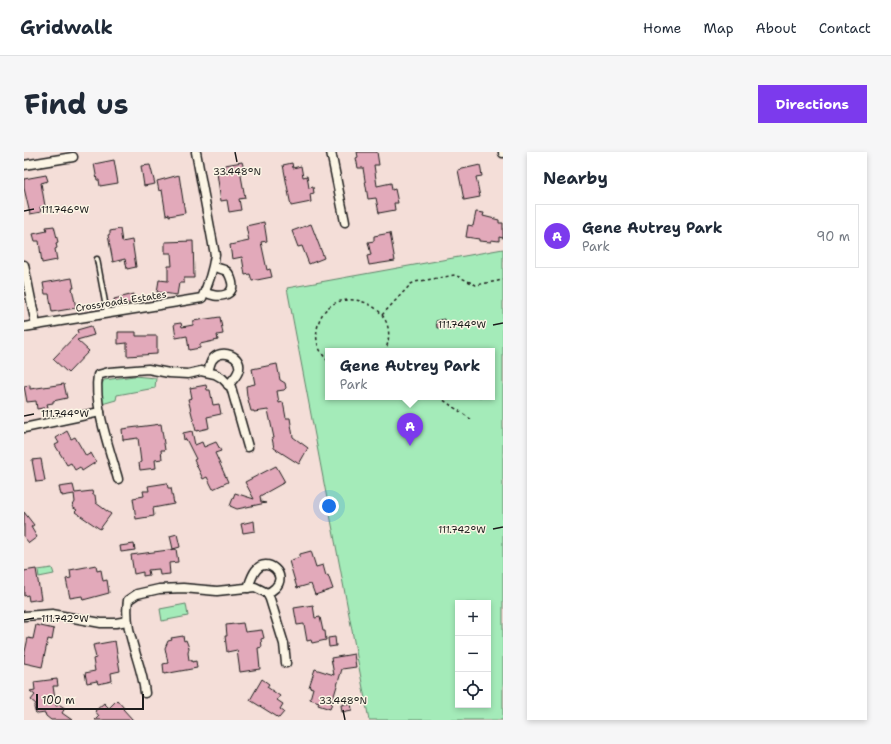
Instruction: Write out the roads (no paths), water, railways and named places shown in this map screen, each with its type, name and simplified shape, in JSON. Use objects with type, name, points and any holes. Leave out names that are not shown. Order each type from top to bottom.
[{"type":"street","points":[[196,152],[215,255],[214,267],[208,280],[205,292],[215,296],[227,294],[232,290],[233,284],[229,274],[226,270],[214,267]]},
{"type":"street","points":[[331,152],[345,222]]},
{"type":"street","points":[[24,165],[73,157]]},
{"type":"street","points":[[24,265],[36,325]]},
{"type":"street","name":"Crossroads Estates","points":[[24,327],[202,298],[205,292]]},
{"type":"street","points":[[208,372],[212,360],[216,356],[226,353],[231,355],[237,359],[240,366],[239,371],[228,384]]},
{"type":"street","points":[[118,479],[100,412],[96,386],[98,376],[109,372],[148,369],[169,373],[188,374],[201,371],[215,374],[222,378],[231,388],[248,447]]},
{"type":"street","points":[[24,428],[100,412]]},
{"type":"street","points":[[248,588],[256,570],[261,566],[272,566],[278,570],[280,577],[276,588],[267,594]]},
{"type":"street","points":[[145,693],[144,679],[127,621],[128,600],[137,594],[171,588],[217,591],[240,590],[255,587],[267,594],[272,604],[284,644],[286,663]]},
{"type":"street","points":[[24,616],[52,614],[101,623],[127,621]]},
{"type":"lane","points":[[97,259],[107,313]]},
{"type":"place","name":"Gene Autrey Park","points":[[410,446]]}]
